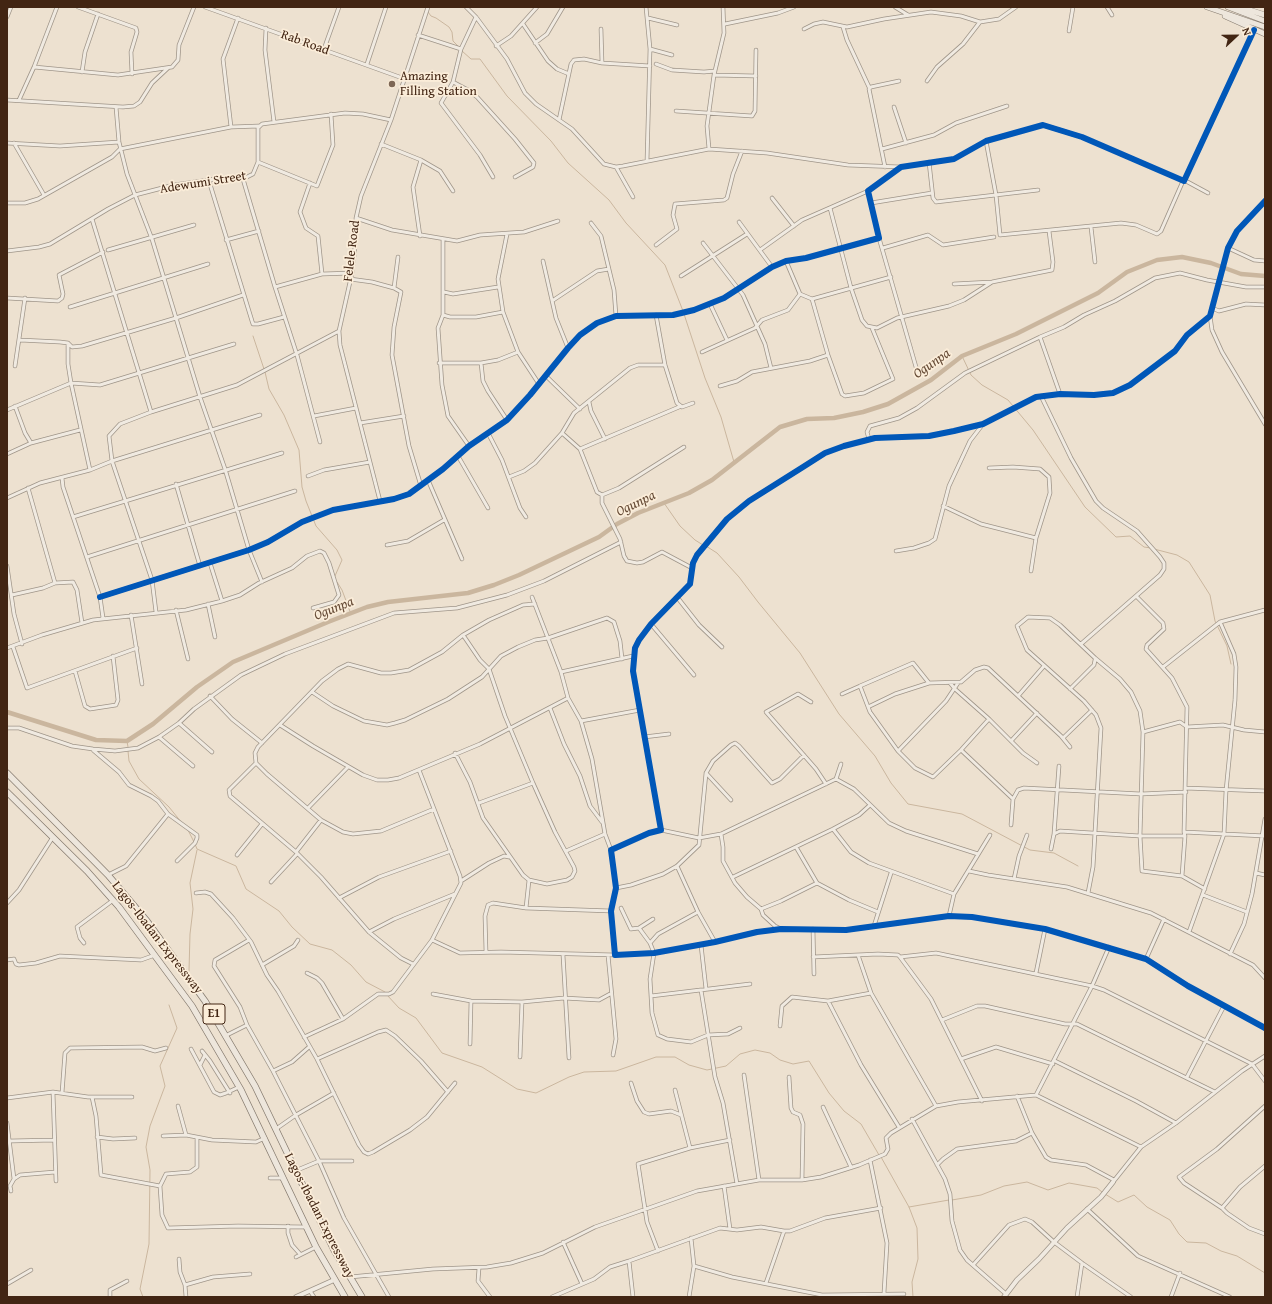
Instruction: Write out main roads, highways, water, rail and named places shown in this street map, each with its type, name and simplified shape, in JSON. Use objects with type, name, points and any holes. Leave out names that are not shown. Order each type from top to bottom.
[{"type":"highway","points":[[1207,7],[1264,27]]},
{"type":"highway","points":[[1228,7],[1265,19]]},
{"type":"highway","points":[[1240,7],[1265,19]]},
{"type":"highway","points":[[1220,12],[1254,30],[1265,34]]},
{"type":"highway","name":"Lagos-Ibadan Expressway","points":[[7,773],[108,875],[147,921],[186,972],[227,1035],[276,1130],[334,1250],[362,1297]]},
{"type":"highway","name":"Lagos-Ibadan Expressway","points":[[7,792],[87,871],[112,901],[119,907],[192,1006],[239,1086],[316,1247],[345,1297]]},
{"type":"waterway","points":[[428,12],[431,16],[449,27],[452,32],[453,41],[459,47]]},
{"type":"waterway","points":[[462,51],[471,59],[480,59],[507,96],[551,141],[568,163],[609,200],[626,223],[665,265],[683,311]]},
{"type":"waterway","name":"Ogunpa","points":[[7,712],[96,740],[127,741],[153,724],[197,687],[233,662],[367,607],[388,602],[468,593],[519,575],[599,537],[617,524],[638,513],[689,493],[712,480],[780,427],[807,419],[834,418],[863,412],[888,404],[931,380],[962,356],[1016,334],[1098,293],[1127,272],[1157,260],[1182,257],[1211,263],[1241,274],[1265,276]]},
{"type":"waterway","points":[[684,314],[705,378],[721,417],[734,462]]},
{"type":"waterway","points":[[253,336],[264,369]]},
{"type":"waterway","points":[[962,356],[971,375],[982,385],[1008,400],[1033,430],[1085,507],[1116,537],[1130,536],[1144,547],[1151,548]]},
{"type":"waterway","points":[[265,372],[269,389],[284,415],[299,450],[302,487],[316,526],[337,550],[342,560],[335,576]]},
{"type":"waterway","points":[[664,503],[680,526],[695,540],[703,545]]},
{"type":"waterway","points":[[706,546],[717,553],[739,577],[800,653],[839,714],[875,756],[891,783],[908,804],[962,814],[1030,850],[1054,853],[1078,866]]},
{"type":"waterway","points":[[1154,549],[1177,555],[1189,562],[1210,595],[1215,621],[1227,646],[1231,664]]},
{"type":"waterway","points":[[337,582],[342,590],[351,614]]},
{"type":"waterway","name":"Ogunpa","points":[[127,741],[128,747]]},
{"type":"waterway","points":[[128,751],[129,761],[139,779],[169,807],[182,823]]},
{"type":"waterway","points":[[188,830],[194,842]]},
{"type":"waterway","points":[[195,844],[197,849],[236,866],[246,889],[279,911],[292,927],[310,944],[332,950],[351,965],[366,982],[385,992]]},
{"type":"waterway","points":[[189,971],[190,934],[193,909],[190,883],[197,850]]},
{"type":"waterway","points":[[387,995],[399,1008],[416,1018],[442,1053],[482,1067],[517,1089],[536,1093],[569,1077],[584,1072],[616,1071],[656,1057],[675,1057],[689,1065],[707,1070],[726,1066],[740,1054],[755,1050],[770,1053],[780,1060],[793,1064],[809,1061],[829,1093],[844,1111],[861,1124],[879,1155]]},
{"type":"waterway","points":[[143,1297],[140,1289],[149,1244],[150,1170],[146,1147],[150,1126],[165,1086],[160,1066],[177,1028],[169,1005]]},
{"type":"waterway","points":[[881,1157],[909,1207],[917,1228],[918,1259],[912,1282],[913,1297]]},
{"type":"waterway","points":[[952,1200],[981,1195],[1004,1186],[1027,1182],[1048,1190],[1069,1183],[1097,1188],[1102,1192]]},
{"type":"waterway","points":[[1105,1194],[1118,1202],[1134,1195],[1147,1207],[1170,1220],[1179,1234],[1187,1242],[1206,1243],[1221,1251],[1237,1256],[1265,1273]]},
{"type":"waterway","points":[[909,1207],[949,1200]]},
{"type":"place","name":"Amazing Filling Station","points":[[392,84]]}]
